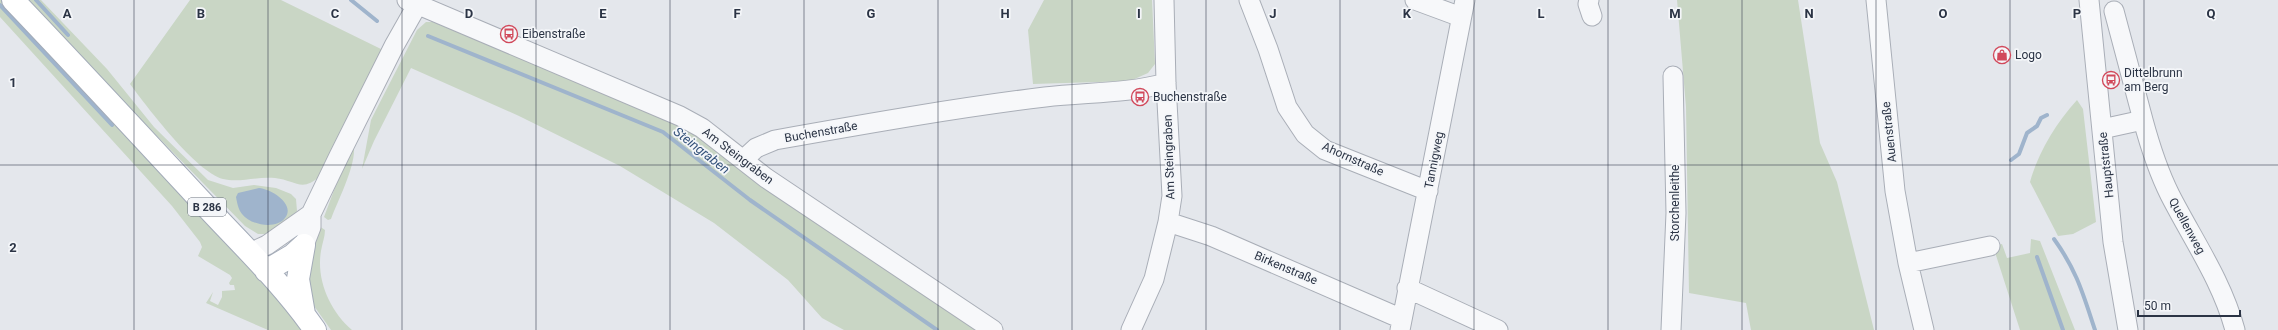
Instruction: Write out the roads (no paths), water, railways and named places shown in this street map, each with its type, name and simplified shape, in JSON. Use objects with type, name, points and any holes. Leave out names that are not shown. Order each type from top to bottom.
[{"type":"main road","name":"B 286","points":[[13,0],[108,99],[250,253],[310,322]]},
{"type":"main road","points":[[266,271],[293,255],[304,245]]},
{"type":"main road","points":[[304,245],[298,279],[310,322]]},
{"type":"street","name":"Am Steingraben","points":[[1131,330],[1154,279],[1168,222],[1172,196],[1166,83],[1164,0]]},
{"type":"street","name":"Ahornstraße","points":[[1249,0],[1288,107],[1305,134],[1325,150],[1428,191]]},
{"type":"street","points":[[1415,0],[1463,8]]},
{"type":"street","name":"Auenstraße","points":[[1876,0],[1895,191],[1908,263],[1924,330]]},
{"type":"street","name":"Hauptstraße","points":[[2089,0],[2113,242],[2128,330]]},
{"type":"street","name":"Am Steingraben","points":[[312,214],[415,2],[680,116],[702,128],[743,160],[992,330]]},
{"type":"street","name":"Tannigweg","points":[[1401,324],[1407,288],[1416,255],[1463,8]]},
{"type":"street","name":"Quellenweg","points":[[2114,11],[2154,158],[2169,194],[2218,282],[2235,330]]},
{"type":"street","name":"Storchenleithe","points":[[1671,330],[1676,213],[1673,76]]},
{"type":"street","name":"Buchenstraße","points":[[743,160],[756,148],[775,140],[996,104],[1046,97],[1142,89],[1166,83]]},
{"type":"street","points":[[2102,129],[2143,120]]},
{"type":"street","points":[[250,253],[267,245],[312,214]]},
{"type":"street","points":[[304,245],[311,227],[312,214]]},
{"type":"street","name":"Birkenstraße","points":[[1168,222],[1211,236],[1401,324]]},
{"type":"street","points":[[1908,263],[1990,246]]},
{"type":"street","points":[[1407,288],[1498,330]]},
{"type":"water","points":[[259,188],[270,191],[281,198],[285,203],[288,213],[281,222],[263,225],[251,221],[241,212],[236,197],[238,193]]},
{"type":"waterway","points":[[36,0],[68,35]]},
{"type":"waterway","name":"Steingraben","points":[[351,0],[377,21]]},
{"type":"waterway","points":[[0,5],[112,125]]},
{"type":"waterway","name":"Steingraben","points":[[428,36],[663,132],[750,200],[937,330]]},
{"type":"waterway","points":[[2011,160],[2019,154],[2027,133],[2037,126],[2041,118],[2047,115]]},
{"type":"waterway","points":[[2054,239],[2074,272],[2095,330]]},
{"type":"waterway","points":[[2037,257],[2063,330]]},
{"type":"place","name":"Eibenstraße","points":[[509,34]]},
{"type":"place","name":"Logo","points":[[2002,55]]},
{"type":"place","name":"Dittelbrunn am Berg","points":[[2111,80]]},
{"type":"place","name":"Buchenstraße","points":[[1140,97]]}]
